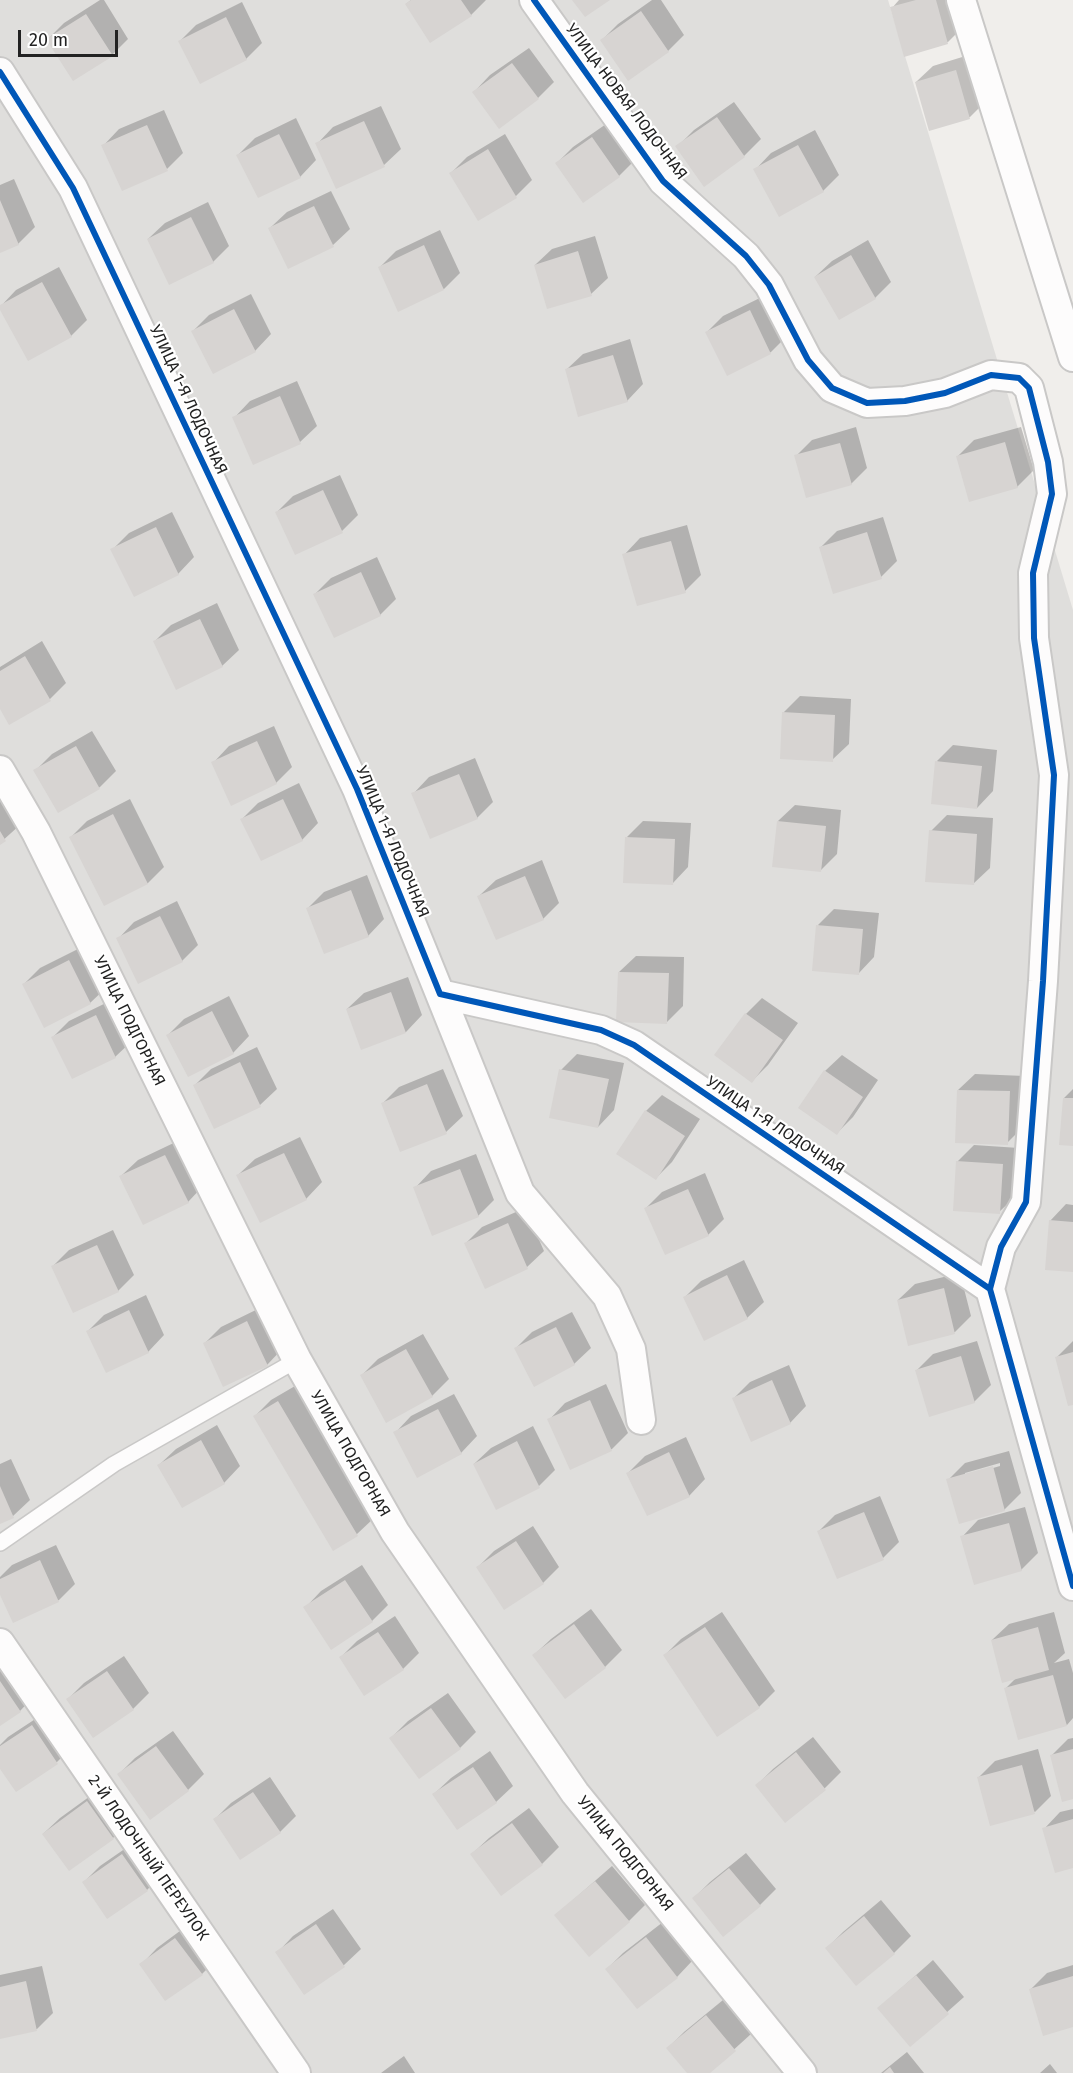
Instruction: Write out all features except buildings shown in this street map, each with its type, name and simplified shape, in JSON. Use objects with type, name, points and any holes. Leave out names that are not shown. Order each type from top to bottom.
[{"type":"street","name":"УЛИЦА НОВАЯ ЛОДОЧНАЯ","points":[[534,0],[663,181],[746,256],[769,285],[808,360],[832,387],[867,403],[905,401],[945,393],[991,375],[1019,378],[1029,388],[1048,462]]},
{"type":"street","points":[[961,0],[1073,357]]},
{"type":"street","name":"УЛИЦА 1-Я ЛОДОЧНАЯ","points":[[0,72],[73,188],[357,789],[520,1193],[607,1296],[631,1349],[641,1420]]},
{"type":"street","points":[[1048,462],[1073,482]]},
{"type":"street","points":[[1048,462],[1052,494],[1033,573],[1034,638],[1054,775],[1036,1083],[1026,1202],[1001,1247],[990,1289],[1073,1586]]},
{"type":"street","name":"УЛИЦА ПОДГОРНАЯ","points":[[0,770],[36,832],[297,1360],[394,1532],[575,1793],[802,2073]]},
{"type":"street","name":"УЛИЦА 1-Я ЛОДОЧНАЯ","points":[[440,994],[601,1030],[634,1045],[990,1289]]},
{"type":"street","name":"2-Й ЛОДОЧНЫЙ ПЕРЕУЛОК","points":[[0,1643],[296,2073]]},
{"type":"lane","points":[[0,1543],[114,1464],[297,1360]]},
{"type":"shaded area","points":[[0,0],[888,0],[1073,610],[1073,2073],[0,2073]]},
{"type":"cycle path","points":[[534,0],[663,181],[746,256],[769,285],[808,360],[832,388],[867,403],[905,401],[945,393],[991,375],[1019,378],[1029,388],[1048,462],[1052,494],[1033,573],[1034,638],[1054,775],[1043,981],[1026,1202],[1001,1247],[990,1289],[1073,1586]]},
{"type":"cycle path","points":[[0,72],[73,188],[357,789],[440,994],[601,1030],[634,1045],[990,1289]]}]
